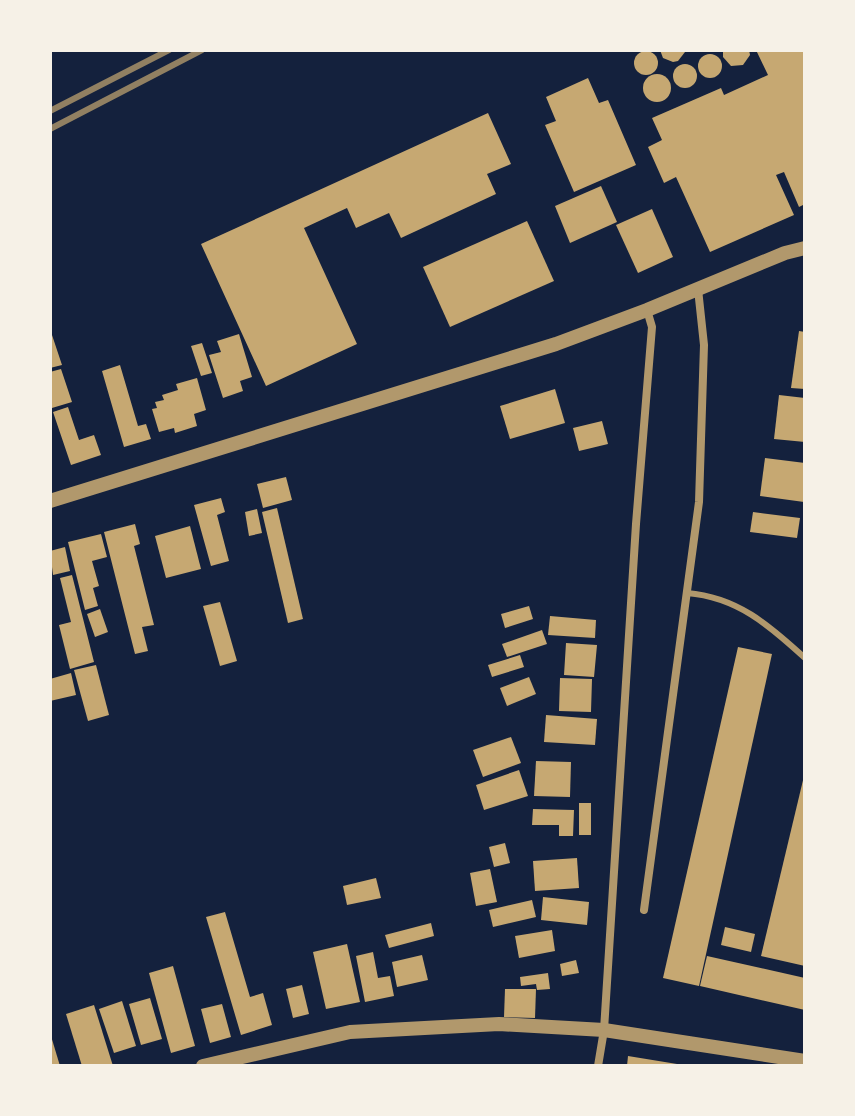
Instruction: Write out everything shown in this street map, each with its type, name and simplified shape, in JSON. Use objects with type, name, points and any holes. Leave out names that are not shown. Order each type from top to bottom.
[{"type":"street","points":[[50,501],[543,348],[647,310],[785,253],[805,248]]},
{"type":"street","points":[[644,910],[699,502],[704,374],[703,315],[698,289]]},
{"type":"street","points":[[598,1066],[604,1030],[636,524],[652,327],[647,310]]},
{"type":"street","points":[[203,1066],[350,1032],[499,1024],[604,1030],[805,1061]]},
{"type":"lane","points":[[687,593],[718,598],[743,608],[769,625],[804,657]]},
{"type":"building","points":[[660,50],[685,52],[678,61],[673,62],[663,58]]},
{"type":"building","points":[[723,50],[749,50],[750,55],[743,65],[731,66],[723,57]]},
{"type":"building","points":[[756,50],[805,50],[805,204],[799,207],[784,172],[776,175],[794,215],[710,252],[676,177],[664,183],[648,147],[662,140],[652,118],[721,88],[724,95],[768,75]]},
{"type":"building","points":[[646,51],[655,54],[658,63],[655,72],[646,75],[637,72],[634,63],[637,54]]},
{"type":"building","points":[[710,54],[721,61],[722,66],[715,77],[710,78],[699,71],[698,66],[705,55]]},
{"type":"building","points":[[685,64],[696,71],[697,76],[690,87],[685,88],[674,81],[673,76],[680,65]]},
{"type":"building","points":[[657,74],[667,78],[671,88],[667,98],[657,102],[647,98],[643,88],[647,78]]},
{"type":"building","points":[[588,78],[599,103],[608,100],[636,165],[574,192],[545,125],[556,121],[546,97]]},
{"type":"building","points":[[488,113],[511,164],[487,174],[496,194],[401,238],[389,213],[356,228],[347,208],[304,228],[357,344],[266,386],[201,244]]},
{"type":"building","points":[[601,186],[617,222],[570,243],[555,206]]},
{"type":"building","points":[[652,209],[673,257],[638,273],[616,225]]},
{"type":"building","points":[[527,221],[554,281],[450,327],[423,267]]},
{"type":"building","points":[[50,329],[62,365],[50,368]]},
{"type":"building","points":[[799,331],[805,332],[805,389],[791,388]]},
{"type":"building","points":[[239,334],[252,377],[240,381],[243,391],[223,398],[209,355],[221,352],[217,341]]},
{"type":"building","points":[[202,343],[212,373],[201,376],[191,346]]},
{"type":"building","points":[[120,365],[138,426],[146,424],[151,439],[124,447],[102,371]]},
{"type":"building","points":[[61,369],[72,402],[52,408],[50,372]]},
{"type":"building","points":[[197,378],[206,410],[194,414],[197,426],[175,433],[174,428],[159,432],[152,409],[157,408],[155,402],[164,400],[162,395],[178,390],[176,384]]},
{"type":"building","points":[[555,389],[565,423],[510,439],[500,406]]},
{"type":"building","points":[[779,395],[805,398],[805,442],[774,439]]},
{"type":"building","points":[[68,407],[79,440],[94,435],[101,455],[71,465],[53,412]]},
{"type":"building","points":[[602,421],[608,444],[579,451],[573,428]]},
{"type":"building","points":[[765,458],[805,463],[804,502],[760,496]]},
{"type":"building","points":[[286,477],[292,500],[263,508],[257,484]]},
{"type":"building","points":[[221,498],[225,512],[217,515],[229,561],[211,566],[194,505]]},
{"type":"building","points":[[277,508],[303,619],[288,623],[262,512]]},
{"type":"building","points":[[257,509],[262,533],[249,536],[245,512]]},
{"type":"building","points":[[753,512],[800,518],[797,538],[750,532]]},
{"type":"building","points":[[135,524],[140,544],[134,546],[154,625],[142,627],[148,651],[135,654],[104,532]]},
{"type":"building","points":[[190,526],[201,569],[166,578],[155,536]]},
{"type":"building","points":[[101,534],[107,557],[92,561],[99,586],[93,588],[98,606],[85,610],[68,542]]},
{"type":"building","points":[[65,547],[70,571],[53,575],[50,551]]},
{"type":"building","points":[[72,575],[94,662],[70,669],[59,625],[71,622],[60,578]]},
{"type":"building","points":[[220,602],[237,661],[220,666],[203,606]]},
{"type":"building","points":[[529,606],[533,619],[505,628],[501,614]]},
{"type":"building","points":[[100,609],[108,632],[95,637],[87,614]]},
{"type":"building","points":[[550,616],[596,620],[595,638],[548,635]]},
{"type":"building","points":[[542,630],[547,644],[507,657],[502,644]]},
{"type":"building","points":[[566,643],[597,645],[594,677],[564,675]]},
{"type":"building","points":[[738,647],[772,654],[699,986],[663,978]]},
{"type":"building","points":[[520,655],[524,667],[492,677],[488,665]]},
{"type":"building","points":[[96,665],[109,715],[88,721],[74,670]]},
{"type":"building","points":[[71,673],[76,695],[50,701],[50,679]]},
{"type":"building","points":[[529,677],[536,694],[507,706],[500,688]]},
{"type":"building","points":[[560,678],[592,679],[591,712],[559,711]]},
{"type":"building","points":[[546,715],[597,719],[595,745],[544,742]]},
{"type":"building","points":[[511,737],[521,763],[483,777],[473,750]]},
{"type":"building","points":[[536,761],[571,762],[570,797],[534,796]]},
{"type":"building","points":[[519,770],[528,796],[484,810],[476,785]]},
{"type":"building","points":[[805,776],[805,966],[761,956]]},
{"type":"building","points":[[579,803],[591,803],[591,835],[579,835]]},
{"type":"building","points":[[533,809],[574,810],[573,836],[559,836],[559,825],[532,825]]},
{"type":"building","points":[[505,843],[510,863],[494,867],[489,847]]},
{"type":"building","points":[[577,858],[579,888],[535,891],[533,861]]},
{"type":"building","points":[[490,869],[497,902],[476,906],[470,873]]},
{"type":"building","points":[[376,878],[381,898],[347,905],[343,886]]},
{"type":"building","points":[[543,897],[589,902],[587,925],[541,920]]},
{"type":"building","points":[[532,900],[536,917],[493,927],[489,910]]},
{"type":"building","points":[[225,912],[250,997],[263,993],[272,1025],[241,1035],[206,917]]},
{"type":"building","points":[[431,923],[434,936],[389,948],[385,935]]},
{"type":"building","points":[[725,927],[755,934],[751,952],[721,945]]},
{"type":"building","points":[[552,930],[555,951],[519,958],[515,936]]},
{"type":"building","points":[[347,944],[360,1002],[326,1009],[313,952]]},
{"type":"building","points":[[373,952],[378,978],[390,976],[394,996],[365,1002],[356,956]]},
{"type":"building","points":[[422,955],[428,980],[397,987],[392,962]]},
{"type":"building","points":[[707,956],[805,978],[805,1010],[700,986]]},
{"type":"building","points":[[576,960],[579,973],[562,976],[560,964]]},
{"type":"building","points":[[173,966],[195,1046],[171,1053],[149,973]]},
{"type":"building","points":[[548,973],[550,989],[537,990],[536,984],[521,986],[520,977]]},
{"type":"building","points":[[302,985],[309,1014],[293,1018],[286,989]]},
{"type":"building","points":[[505,989],[536,989],[535,1018],[504,1017]]},
{"type":"building","points":[[150,998],[162,1039],[141,1045],[129,1004]]},
{"type":"building","points":[[122,1001],[136,1046],[114,1053],[99,1009]]},
{"type":"building","points":[[222,1004],[231,1037],[210,1043],[201,1009]]},
{"type":"building","points":[[94,1005],[113,1066],[82,1066],[66,1014]]},
{"type":"building","points":[[51,1036],[60,1066],[50,1066]]},
{"type":"building","points":[[628,1056],[677,1064],[677,1066],[627,1066]]},
{"type":"railway","points":[[50,111],[169,50]]},
{"type":"railway","points":[[50,129],[202,50]]}]
